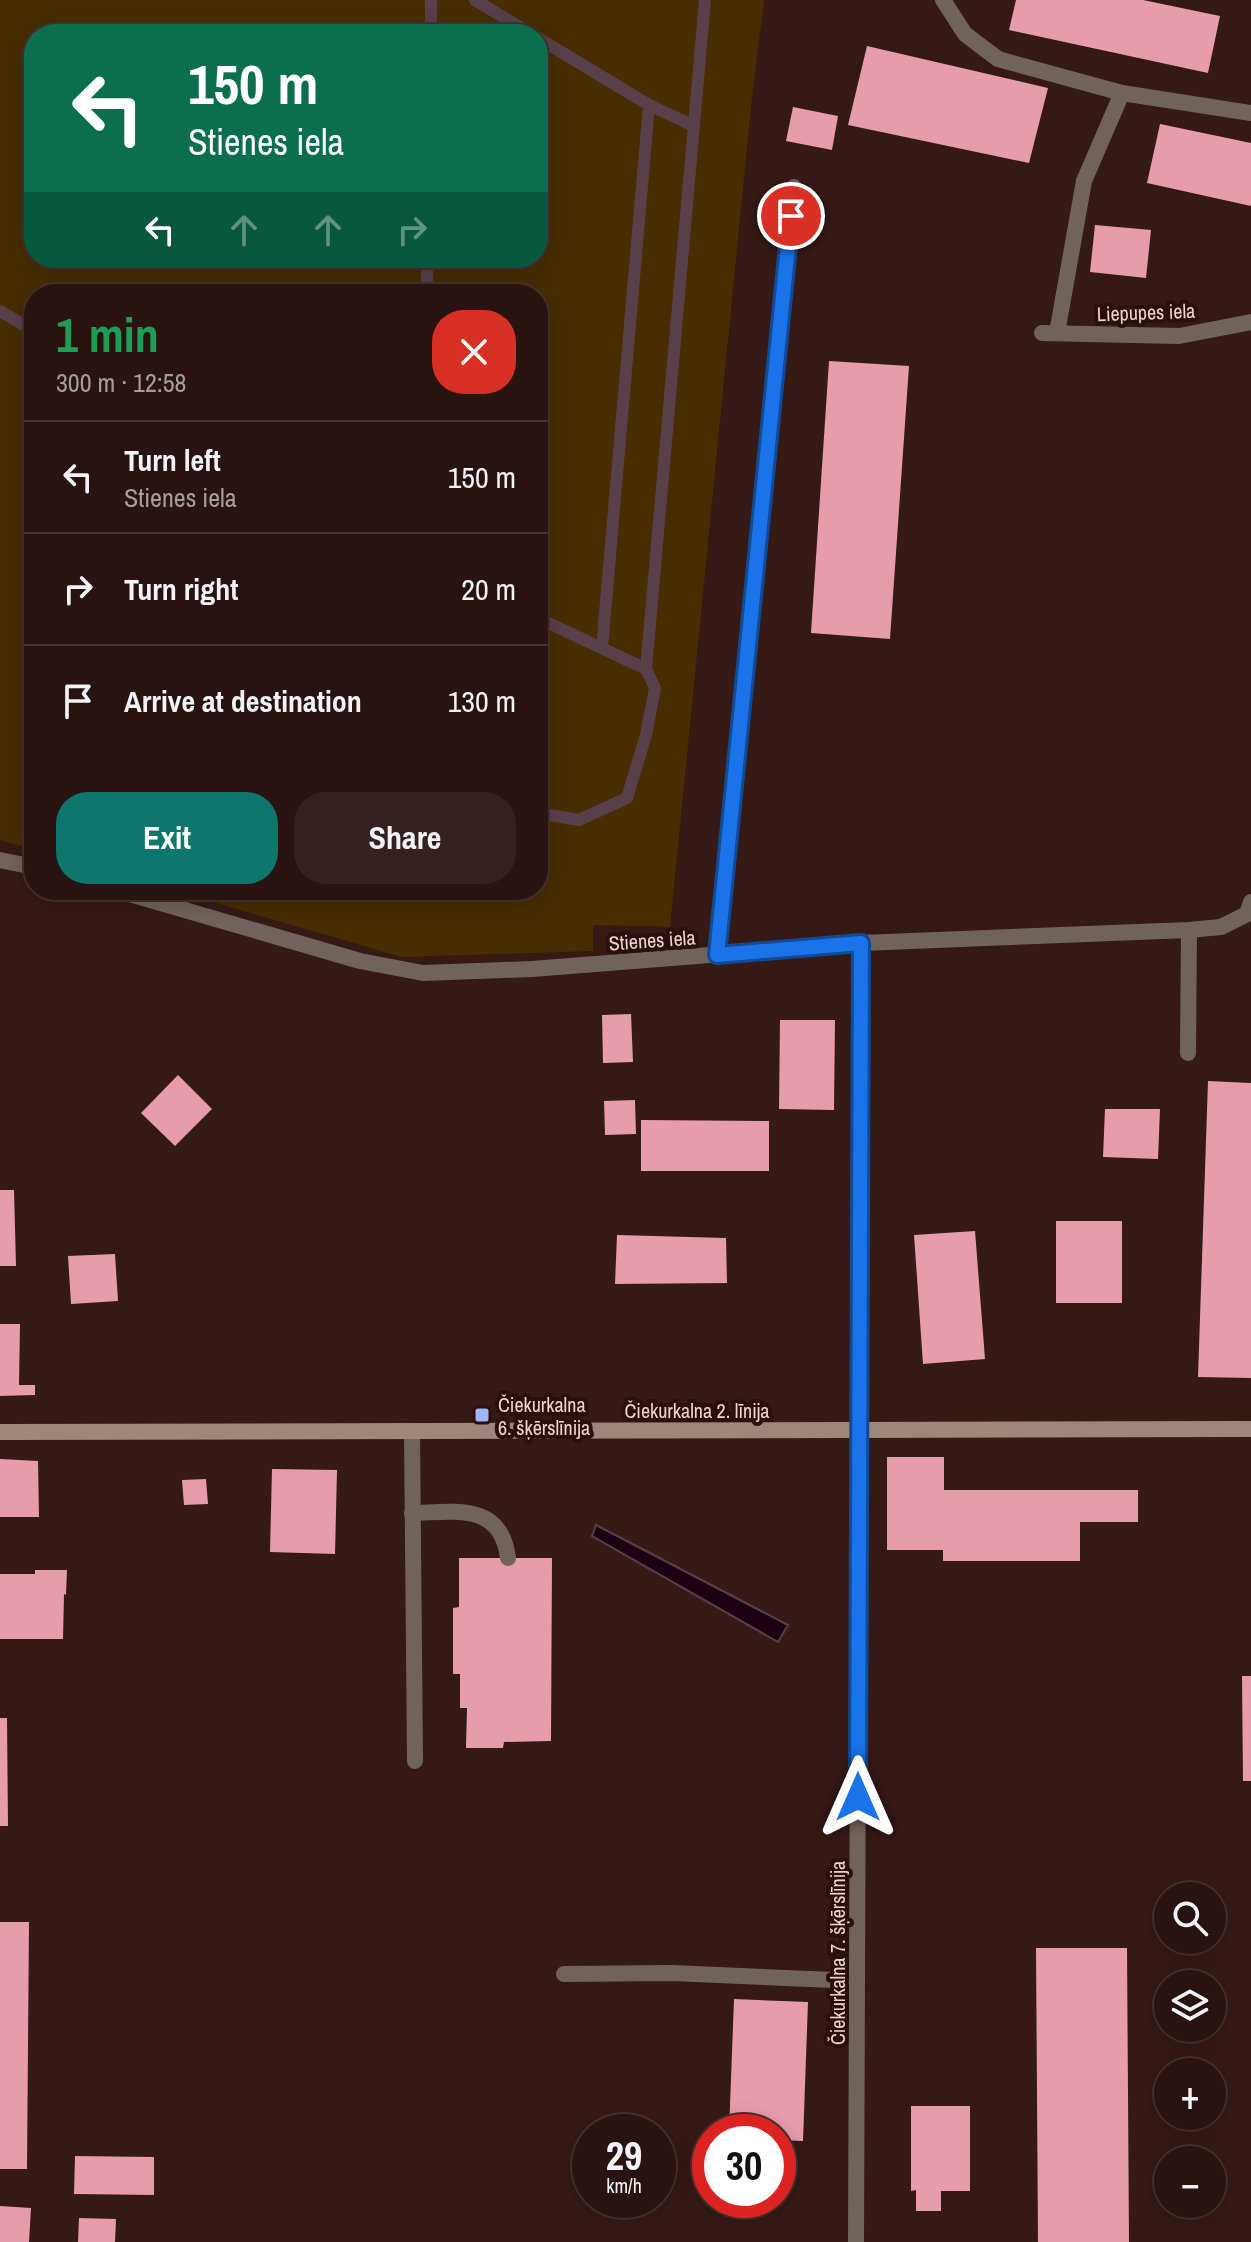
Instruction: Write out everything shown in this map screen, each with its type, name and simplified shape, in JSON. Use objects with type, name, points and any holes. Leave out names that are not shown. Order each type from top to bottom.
[{"type":"street","points":[[943,0],[965,34],[998,59],[1122,93],[1251,113]]},
{"type":"street","name":"Liepupes iela","points":[[1122,93],[1084,181],[1049,333],[1179,336],[1251,322]]},
{"type":"street","points":[[717,955],[794,187]]},
{"type":"street","points":[[0,860],[24,865]]},
{"type":"street","name":"Stienes iela","points":[[150,900],[360,961],[423,973],[532,969],[861,943],[1189,930],[1221,927],[1249,908]]},
{"type":"street","points":[[1188,1053],[1189,930]]},
{"type":"street","name":"Čiekurkalna 7. šķērslīnija","points":[[856,2242],[861,943]]},
{"type":"street","name":"Čiekurkalna 2. līnija","points":[[0,1432],[1251,1429]]},
{"type":"street","points":[[412,1432],[415,1761]]},
{"type":"street","points":[[412,1513],[463,1511],[482,1516],[501,1532],[508,1558]]},
{"type":"street","points":[[564,1974],[672,1973],[857,1981]]},
{"type":"shaded area","points":[[0,0],[764,0],[670,927],[593,925],[593,951],[402,957],[206,900],[548,900],[548,284],[24,284],[24,847],[0,840]]},
{"type":"shaded area","points":[[596,1525],[788,1625],[778,1642],[592,1536]]},
{"type":"building","points":[[1016,0],[1143,0],[1220,16],[1208,73],[1009,30]]},
{"type":"building","points":[[867,46],[1048,88],[1029,163],[848,125]]},
{"type":"building","points":[[793,107],[838,116],[832,150],[786,141]]},
{"type":"building","points":[[1160,124],[1251,143],[1251,206],[1147,183]]},
{"type":"building","points":[[1095,225],[1151,230],[1146,278],[1090,272]]},
{"type":"building","points":[[829,361],[909,366],[890,639],[811,633]]},
{"type":"building","points":[[631,1014],[633,1062],[603,1063],[602,1015]]},
{"type":"building","points":[[780,1020],[835,1020],[834,1110],[779,1109]]},
{"type":"building","points":[[178,1075],[212,1109],[175,1146],[141,1113]]},
{"type":"building","points":[[1208,1081],[1251,1083],[1251,1378],[1198,1377]]},
{"type":"building","points":[[635,1100],[636,1134],[605,1135],[604,1101]]},
{"type":"building","points":[[1105,1109],[1160,1109],[1158,1159],[1103,1157]]},
{"type":"building","points":[[641,1120],[769,1121],[769,1171],[641,1171]]},
{"type":"building","points":[[0,1190],[14,1190],[16,1266],[0,1266]]},
{"type":"building","points":[[1056,1221],[1122,1221],[1122,1303],[1056,1303]]},
{"type":"building","points":[[975,1231],[985,1359],[923,1364],[914,1235]]},
{"type":"building","points":[[617,1235],[726,1238],[727,1283],[615,1284]]},
{"type":"building","points":[[115,1254],[118,1301],[71,1304],[68,1256]]},
{"type":"building","points":[[0,1324],[20,1324],[19,1385],[35,1385],[35,1395],[0,1396]]},
{"type":"building","points":[[887,1457],[944,1457],[944,1490],[1138,1490],[1138,1522],[1080,1522],[1080,1561],[943,1561],[943,1550],[887,1550]]},
{"type":"building","points":[[0,1459],[38,1461],[39,1517],[0,1517]]},
{"type":"building","points":[[272,1469],[337,1470],[335,1554],[270,1552]]},
{"type":"building","points":[[206,1479],[208,1504],[184,1505],[182,1480]]},
{"type":"building","points":[[459,1558],[552,1558],[551,1741],[504,1742],[503,1748],[466,1748],[467,1708],[460,1708],[460,1674],[453,1674],[453,1608],[459,1607]]},
{"type":"building","points":[[35,1570],[67,1570],[63,1639],[0,1639],[0,1574],[35,1574]]},
{"type":"building","points":[[1242,1676],[1251,1676],[1251,1781],[1243,1781]]},
{"type":"building","points":[[0,1718],[7,1718],[8,1826],[0,1826]]},
{"type":"building","points":[[0,1922],[29,1922],[27,2169],[0,2169]]},
{"type":"building","points":[[1036,1948],[1127,1948],[1129,2242],[1038,2242]]},
{"type":"building","points":[[734,1999],[808,2002],[803,2141],[796,2141],[796,2114],[730,2114]]},
{"type":"building","points":[[911,2106],[970,2106],[970,2191],[941,2191],[941,2211],[916,2211],[916,2190],[911,2191]]},
{"type":"building","points":[[75,2156],[154,2157],[154,2195],[74,2194]]},
{"type":"building","points":[[0,2206],[31,2208],[29,2242],[0,2242]]},
{"type":"building","points":[[79,2218],[116,2219],[115,2242],[78,2242]]},
{"type":"waterway","points":[[431,0],[431,24]]},
{"type":"waterway","points":[[475,0],[515,24]]},
{"type":"waterway","points":[[548,815],[579,820],[627,798],[646,735],[655,688],[646,669],[705,0]]},
{"type":"waterway","points":[[548,44],[649,105],[694,126]]},
{"type":"waterway","points":[[602,648],[649,105]]},
{"type":"waterway","points":[[427,268],[427,284]]},
{"type":"waterway","points":[[0,311],[24,325]]},
{"type":"waterway","points":[[548,623],[646,669]]},
{"type":"place","name":"Čiekurkalna 6. šķērslīnija","points":[[482,1415]]},
{"type":"route","points":[[791,216],[717,955],[861,943],[858,1797]]}]
